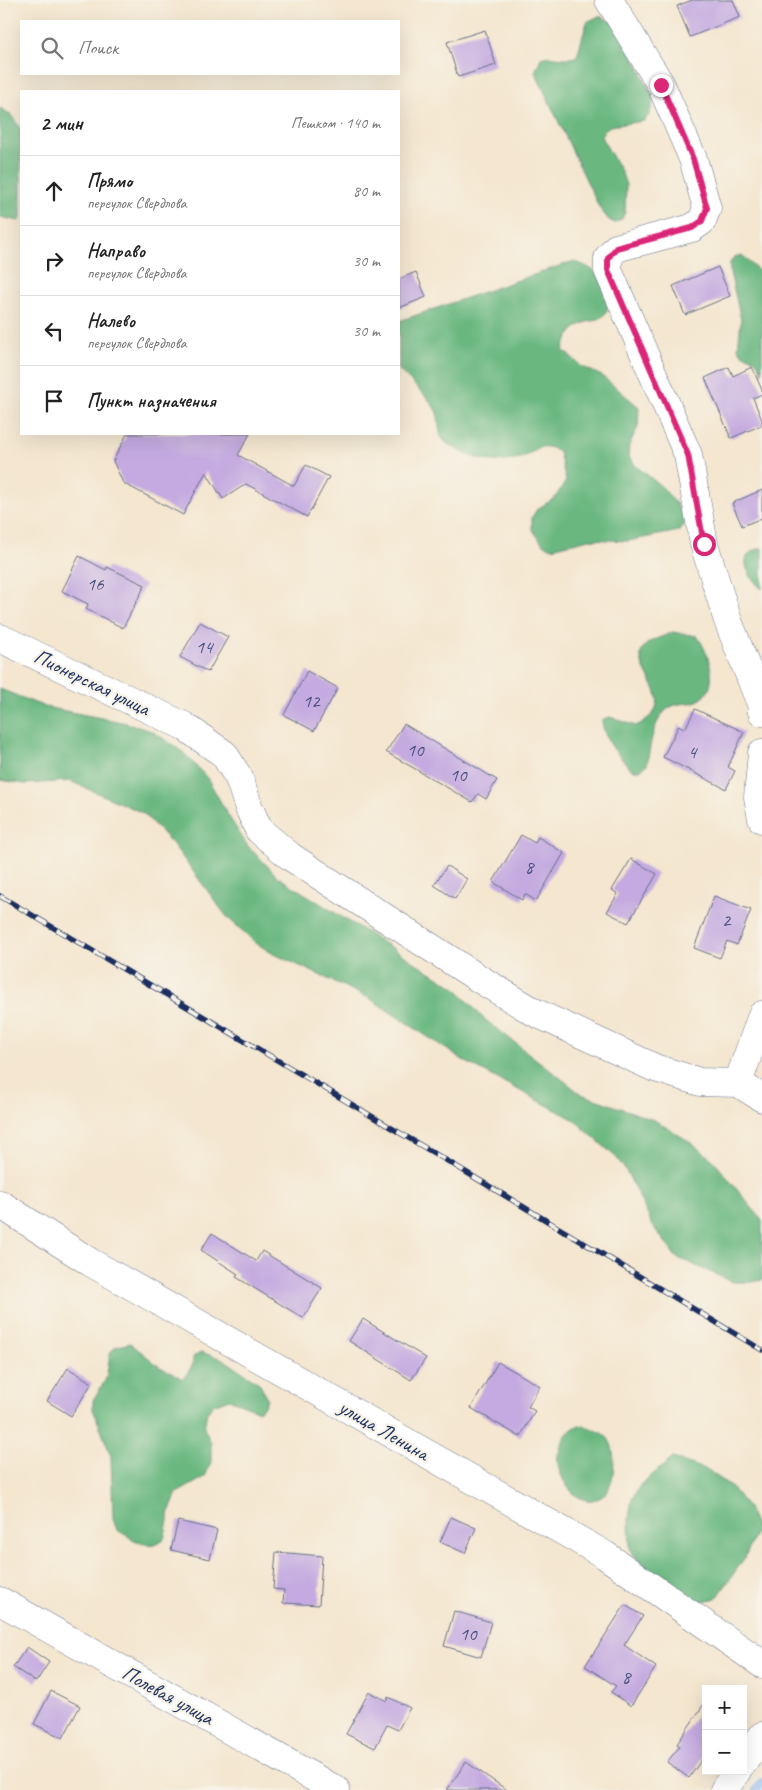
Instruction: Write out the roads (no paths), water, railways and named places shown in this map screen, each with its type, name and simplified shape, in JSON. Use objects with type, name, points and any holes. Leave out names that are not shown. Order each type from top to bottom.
[{"type":"street","points":[[609,0],[661,85],[693,159],[707,208],[702,221],[692,228],[616,248],[608,258],[608,270],[688,455],[704,544],[728,621],[761,704],[762,712]]},
{"type":"street","name":"Пионерская улица","points":[[0,638],[184,726],[224,754],[239,778],[259,830],[291,856],[478,978],[534,1012],[655,1068],[700,1082],[738,1083]]},
{"type":"street","points":[[762,753],[758,797],[762,819]]},
{"type":"street","points":[[762,1015],[738,1083],[762,1098]]},
{"type":"street","name":"улица Ленина","points":[[0,1204],[90,1262],[605,1555],[762,1664]]},
{"type":"street","name":"Полевая улица","points":[[0,1602],[336,1790]]},
{"type":"street","points":[[747,1757],[762,1736]]},
{"type":"street","points":[[724,1790],[734,1775]]},
{"type":"waterway","points":[[757,1790],[762,1783]]},
{"type":"railway","points":[[0,896],[762,1350]]}]
